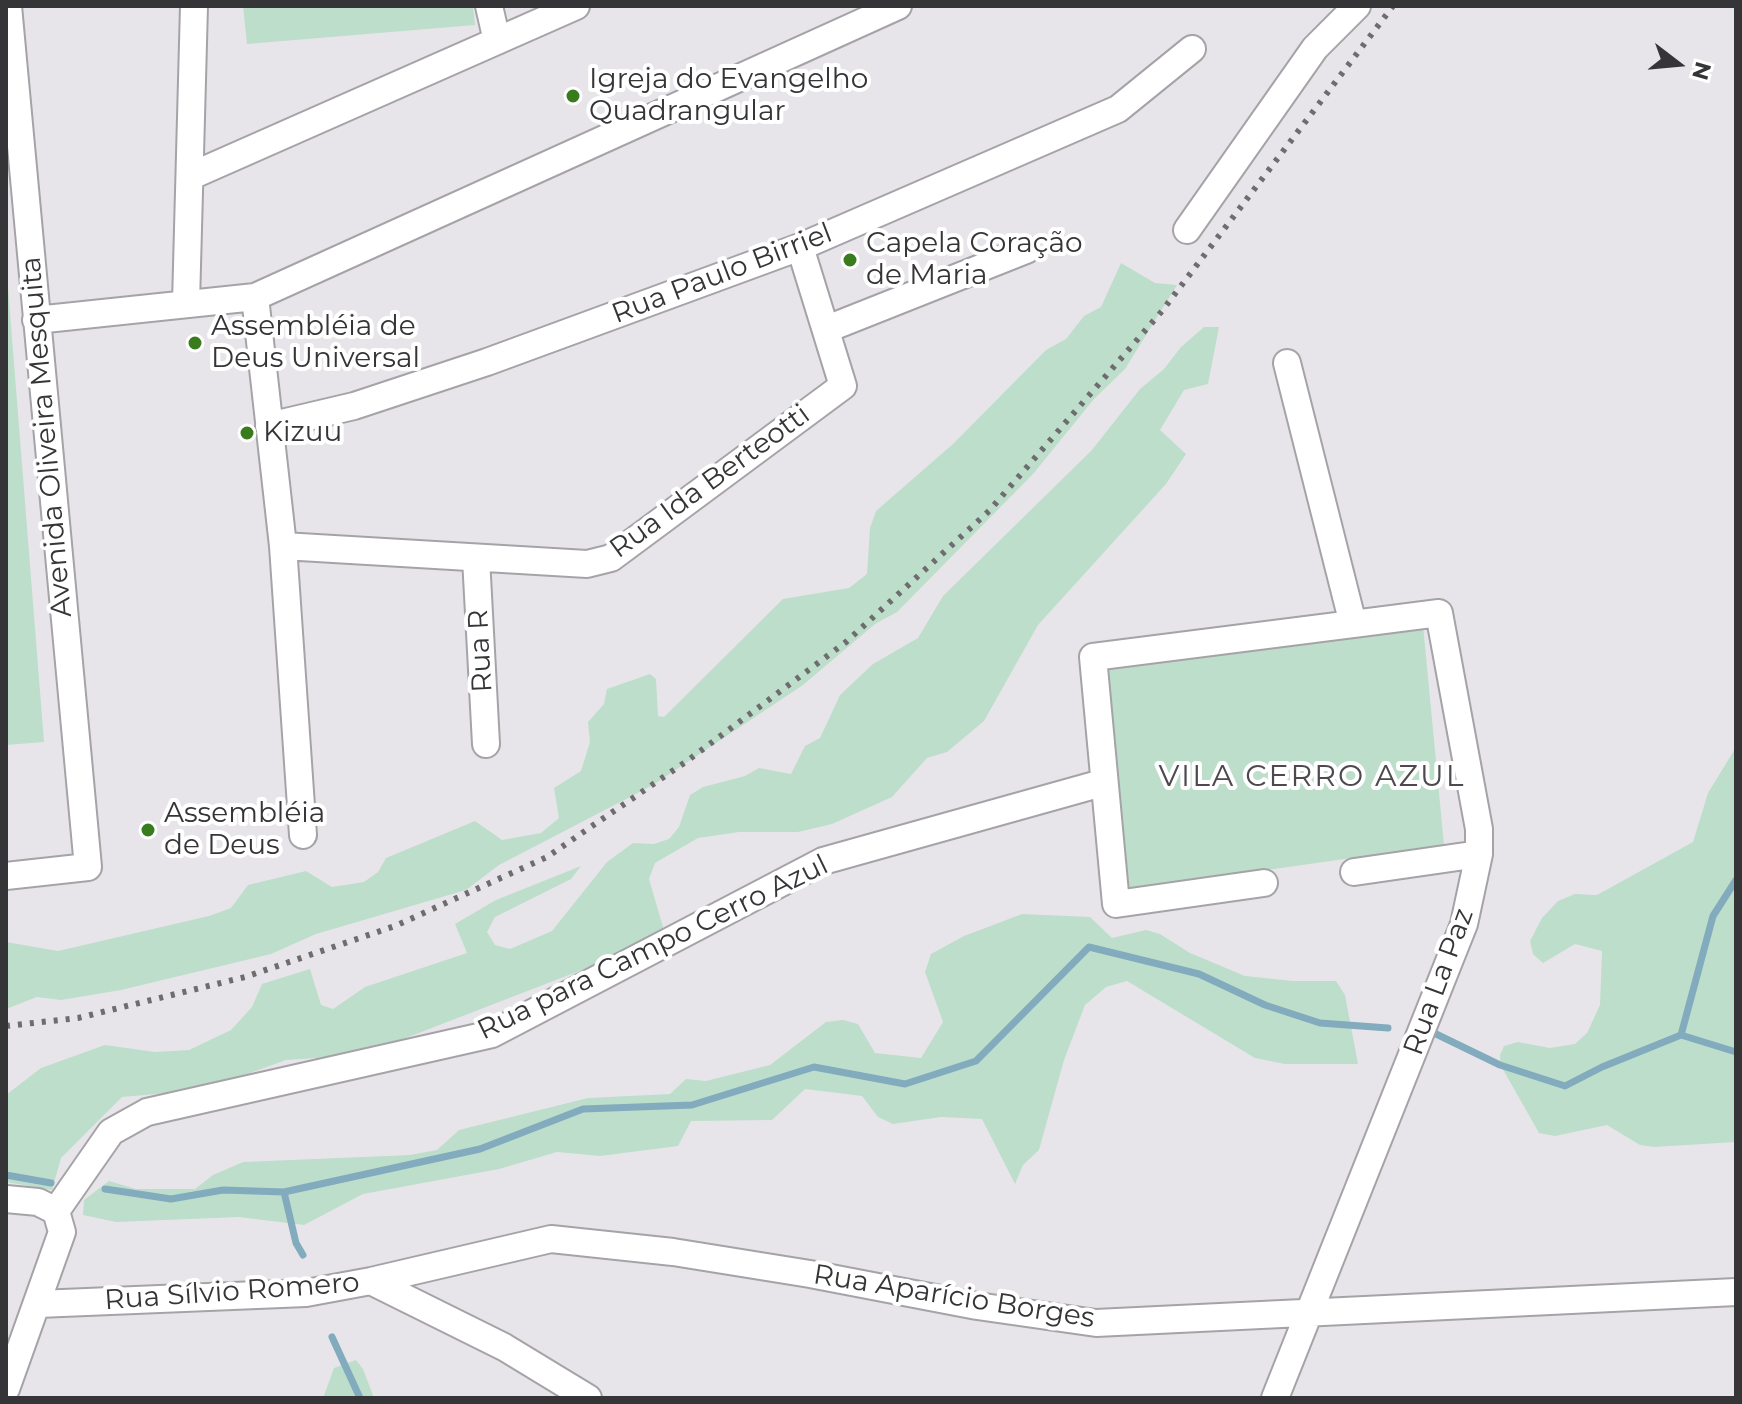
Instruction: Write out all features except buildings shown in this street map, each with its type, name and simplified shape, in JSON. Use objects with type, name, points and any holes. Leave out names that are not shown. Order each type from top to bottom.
[{"type":"street","name":"Avenida Oliveira Mesquita","points":[[6,876],[88,867],[36,320],[12,103],[8,6]]},
{"type":"street","points":[[186,303],[194,6]]},
{"type":"street","points":[[489,6],[497,41]]},
{"type":"street","points":[[191,176],[576,6]]},
{"type":"street","points":[[36,320],[255,297],[898,6]]},
{"type":"street","points":[[1187,230],[1315,48],[1357,6]]},
{"type":"street","name":"Rua Paulo Birriel","points":[[269,426],[354,406],[472,367],[800,247],[1118,109],[1192,49]]},
{"type":"street","name":"Rua Ida Berteotti","points":[[283,546],[587,564],[611,558],[843,386],[800,247]]},
{"type":"street","points":[[827,329],[1026,250]]},
{"type":"street","points":[[255,297],[283,546],[303,835]]},
{"type":"street","points":[[1264,883],[1116,904],[1102,783],[1093,657],[1353,624],[1287,363]]},
{"type":"street","name":"Rua R","points":[[476,558],[486,744]]},
{"type":"street","name":"Rua La Paz","points":[[1275,1398],[1464,924],[1479,854],[1479,829],[1439,613],[1353,624]]},
{"type":"street","name":"Rua para Campo Cerro Azul","points":[[56,1211],[111,1132],[147,1112],[492,1034],[823,861],[1102,783]]},
{"type":"street","points":[[1354,872],[1479,854]]},
{"type":"street","points":[[6,1199],[38,1202],[56,1211],[62,1232],[6,1389]]},
{"type":"street","name":"Rua Aparício Borges","points":[[371,1281],[551,1239],[703,1257],[989,1308],[1096,1323],[1736,1292]]},
{"type":"street","name":"Rua Sílvio Romero","points":[[38,1304],[306,1293],[371,1281],[504,1347],[588,1398]]},
{"type":"green space","points":[[243,6],[473,6],[475,25],[247,44]]},
{"type":"green space","points":[[6,262],[44,742],[6,745]]},
{"type":"green space","points":[[1121,263],[1155,283],[1177,285],[1125,369],[1094,399],[1033,474],[897,612],[875,624],[803,685],[653,785],[499,865],[466,890],[316,934],[271,954],[121,990],[61,1000],[37,997],[6,1009],[6,942],[58,951],[209,916],[231,908],[248,885],[306,871],[332,887],[364,882],[378,872],[386,858],[475,821],[502,840],[541,833],[559,818],[554,788],[581,771],[590,742],[588,722],[604,704],[607,689],[650,674],[656,679],[658,716],[664,717],[783,599],[849,588],[867,574],[870,528],[876,511],[953,444],[1046,350],[1066,339],[1084,316],[1101,307]]},
{"type":"green space","points":[[1204,327],[1219,327],[1208,384],[1184,390],[1160,430],[1186,454],[1166,484],[1038,625],[984,721],[947,752],[927,758],[892,797],[832,824],[798,832],[739,832],[698,838],[655,863],[649,879],[663,927],[654,942],[362,1055],[286,1060],[203,1090],[122,1097],[61,1158],[52,1190],[6,1182],[6,1095],[41,1068],[105,1045],[155,1052],[189,1050],[231,1030],[252,1007],[262,984],[310,969],[321,1005],[333,1009],[365,987],[467,953],[455,924],[496,900],[581,866],[571,879],[495,917],[487,932],[495,945],[510,949],[552,931],[607,862],[633,843],[654,844],[669,839],[679,827],[690,795],[703,787],[745,776],[759,768],[791,774],[805,746],[820,738],[840,695],[873,664],[918,638],[943,596],[1092,450],[1140,389]]},
{"type":"green space","points":[[1423,625],[1444,845],[1125,890],[1105,667]]},
{"type":"green space","points":[[1736,747],[1736,1142],[1654,1147],[1640,1145],[1607,1125],[1555,1136],[1539,1133],[1501,1066],[1500,1055],[1504,1046],[1518,1042],[1550,1048],[1575,1044],[1587,1033],[1600,1005],[1602,951],[1575,944],[1543,963],[1533,954],[1530,941],[1542,918],[1558,901],[1575,894],[1597,895],[1693,842],[1708,793]]},
{"type":"green space","points":[[1022,914],[1090,917],[1112,938],[1146,930],[1245,976],[1336,981],[1345,995],[1358,1064],[1285,1064],[1255,1058],[1127,981],[1106,987],[1085,1005],[1064,1060],[1039,1150],[1023,1165],[1015,1184],[982,1119],[941,1117],[893,1124],[878,1117],[862,1096],[805,1089],[772,1120],[691,1121],[678,1146],[600,1156],[557,1152],[499,1169],[363,1194],[304,1225],[239,1217],[116,1222],[83,1215],[84,1200],[109,1181],[136,1189],[195,1189],[213,1175],[243,1162],[410,1155],[437,1150],[459,1130],[588,1098],[670,1094],[686,1079],[706,1081],[770,1065],[826,1022],[843,1020],[858,1024],[875,1053],[921,1058],[943,1022],[925,972],[931,954],[964,936]]},
{"type":"green space","points":[[356,1360],[363,1369],[374,1398],[323,1398],[334,1368]]},
{"type":"waterway","points":[[1681,1035],[1713,916],[1736,880]]},
{"type":"waterway","points":[[105,1189],[171,1199],[223,1190],[284,1192],[480,1149],[583,1109],[692,1105],[814,1067],[905,1084],[976,1061],[1089,947],[1199,974],[1265,1005],[1320,1023],[1388,1028]]},
{"type":"waterway","points":[[1434,1033],[1500,1065],[1565,1086],[1602,1067],[1681,1035],[1736,1052]]},
{"type":"waterway","points":[[6,1175],[51,1183]]},
{"type":"waterway","points":[[284,1192],[296,1243],[303,1255]]},
{"type":"waterway","points":[[332,1337],[360,1398]]},
{"type":"railway","points":[[6,1026],[78,1018],[245,977],[395,926],[547,857],[687,761],[846,642],[989,511],[1162,311],[1393,6]]},
{"type":"place","name":"Igreja do Evangelho Quadrangular","points":[[573,96]]},
{"type":"place","name":"Capela Coração de Maria","points":[[850,260]]},
{"type":"place","name":"Assembléia de Deus Universal","points":[[195,343]]},
{"type":"place","name":"Kizuu","points":[[247,433]]},
{"type":"place","name":"Assembléia de Deus","points":[[148,830]]},
{"type":"district","name":"VILA CERRO AZUL","points":[[1312,777]]}]
